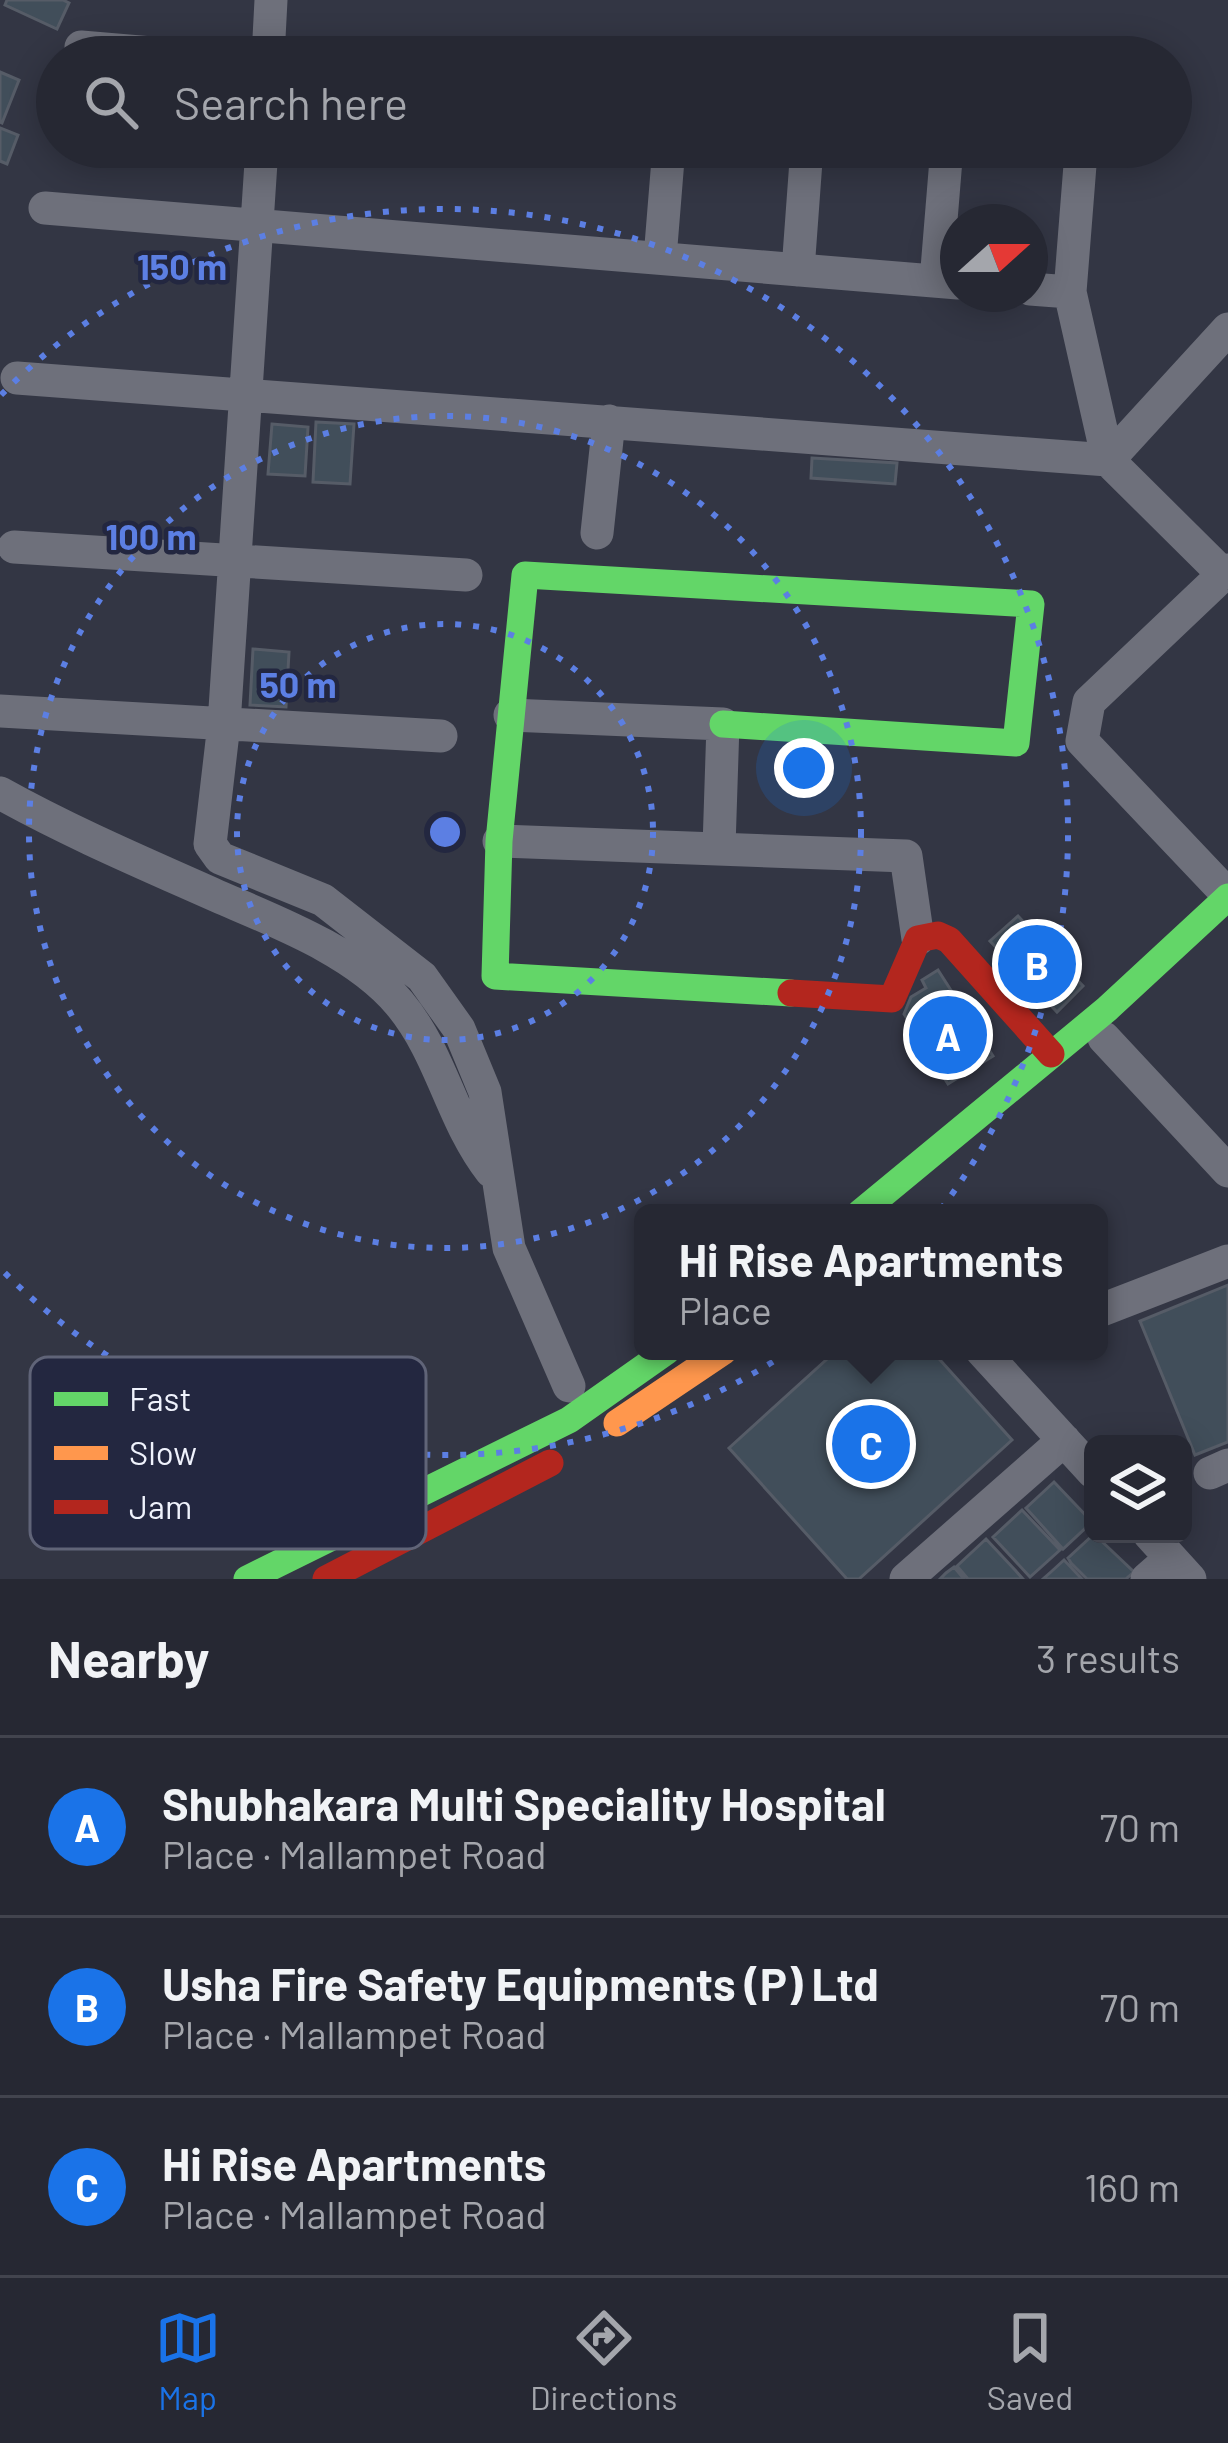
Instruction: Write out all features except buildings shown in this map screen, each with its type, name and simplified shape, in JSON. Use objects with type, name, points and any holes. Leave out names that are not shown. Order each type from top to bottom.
[{"type":"street","points":[[269,36],[272,0]]},
{"type":"street","points":[[260,168],[224,724],[209,844],[220,858],[323,900],[422,977],[460,1029],[485,1092],[509,1248],[569,1385]]},
{"type":"street","points":[[660,258],[667,168]]},
{"type":"street","points":[[798,270],[805,168]]},
{"type":"street","points":[[947,168],[947,204]]},
{"type":"street","points":[[871,1204],[1051,1054],[1228,896],[1082,740],[1089,702],[1226,572],[1108,460],[1070,292],[1080,168]]},
{"type":"street","points":[[45,208],[940,281]]},
{"type":"street","points":[[1048,290],[1070,292]]},
{"type":"street","points":[[1108,460],[1228,329]]},
{"type":"street","points":[[17,378],[1108,460]]},
{"type":"street","points":[[597,533],[609,421]]},
{"type":"street","points":[[14,547],[235,557],[466,575]]},
{"type":"street","points":[[499,841],[906,856],[918,939],[892,999],[503,979],[491,970],[499,841],[510,715],[525,575],[1031,604],[1016,743],[510,715]]},
{"type":"street","points":[[0,711],[441,736]]},
{"type":"street","points":[[719,847],[723,724]]},
{"type":"street","points":[[0,793],[295,931],[395,998],[430,1043],[470,1144],[496,1177]]},
{"type":"street","points":[[908,1204],[1228,927]]},
{"type":"street","points":[[918,939],[938,935],[949,940],[1051,1054]]},
{"type":"street","points":[[1104,1038],[1228,1171]]},
{"type":"street","points":[[1108,1308],[1228,1261]]},
{"type":"street","points":[[426,1491],[569,1420],[654,1360]]},
{"type":"street","points":[[426,1527],[589,1442],[711,1360]]},
{"type":"street","points":[[990,1360],[1084,1462]]},
{"type":"street","points":[[906,1579],[1064,1440]]},
{"type":"street","points":[[247,1579],[308,1549]]},
{"type":"street","points":[[326,1579],[384,1549]]},
{"type":"traffic: fast","points":[[723,724],[1016,743],[1031,604],[525,575],[499,841],[495,976],[791,993]]},
{"type":"traffic: fast","points":[[871,1204],[1107,1009],[1228,897]]},
{"type":"traffic: fast","points":[[426,1491],[569,1420],[654,1360]]},
{"type":"traffic: fast","points":[[247,1579],[308,1549]]},
{"type":"traffic: slow","points":[[617,1423],[711,1360]]},
{"type":"traffic: jam","points":[[791,993],[892,999],[918,939],[938,935],[949,940],[1051,1054]]},
{"type":"traffic: jam","points":[[426,1527],[550,1463]]},
{"type":"traffic: jam","points":[[326,1579],[384,1549]]},
{"type":"place","name":"Usha Fire Safety Equipments (P) Ltd","points":[[1037,964]]},
{"type":"place","name":"Shubhakara Multi Speciality Hospital","points":[[948,1035]]},
{"type":"place","name":"Hi Rise Apartments","points":[[871,1444]]}]
